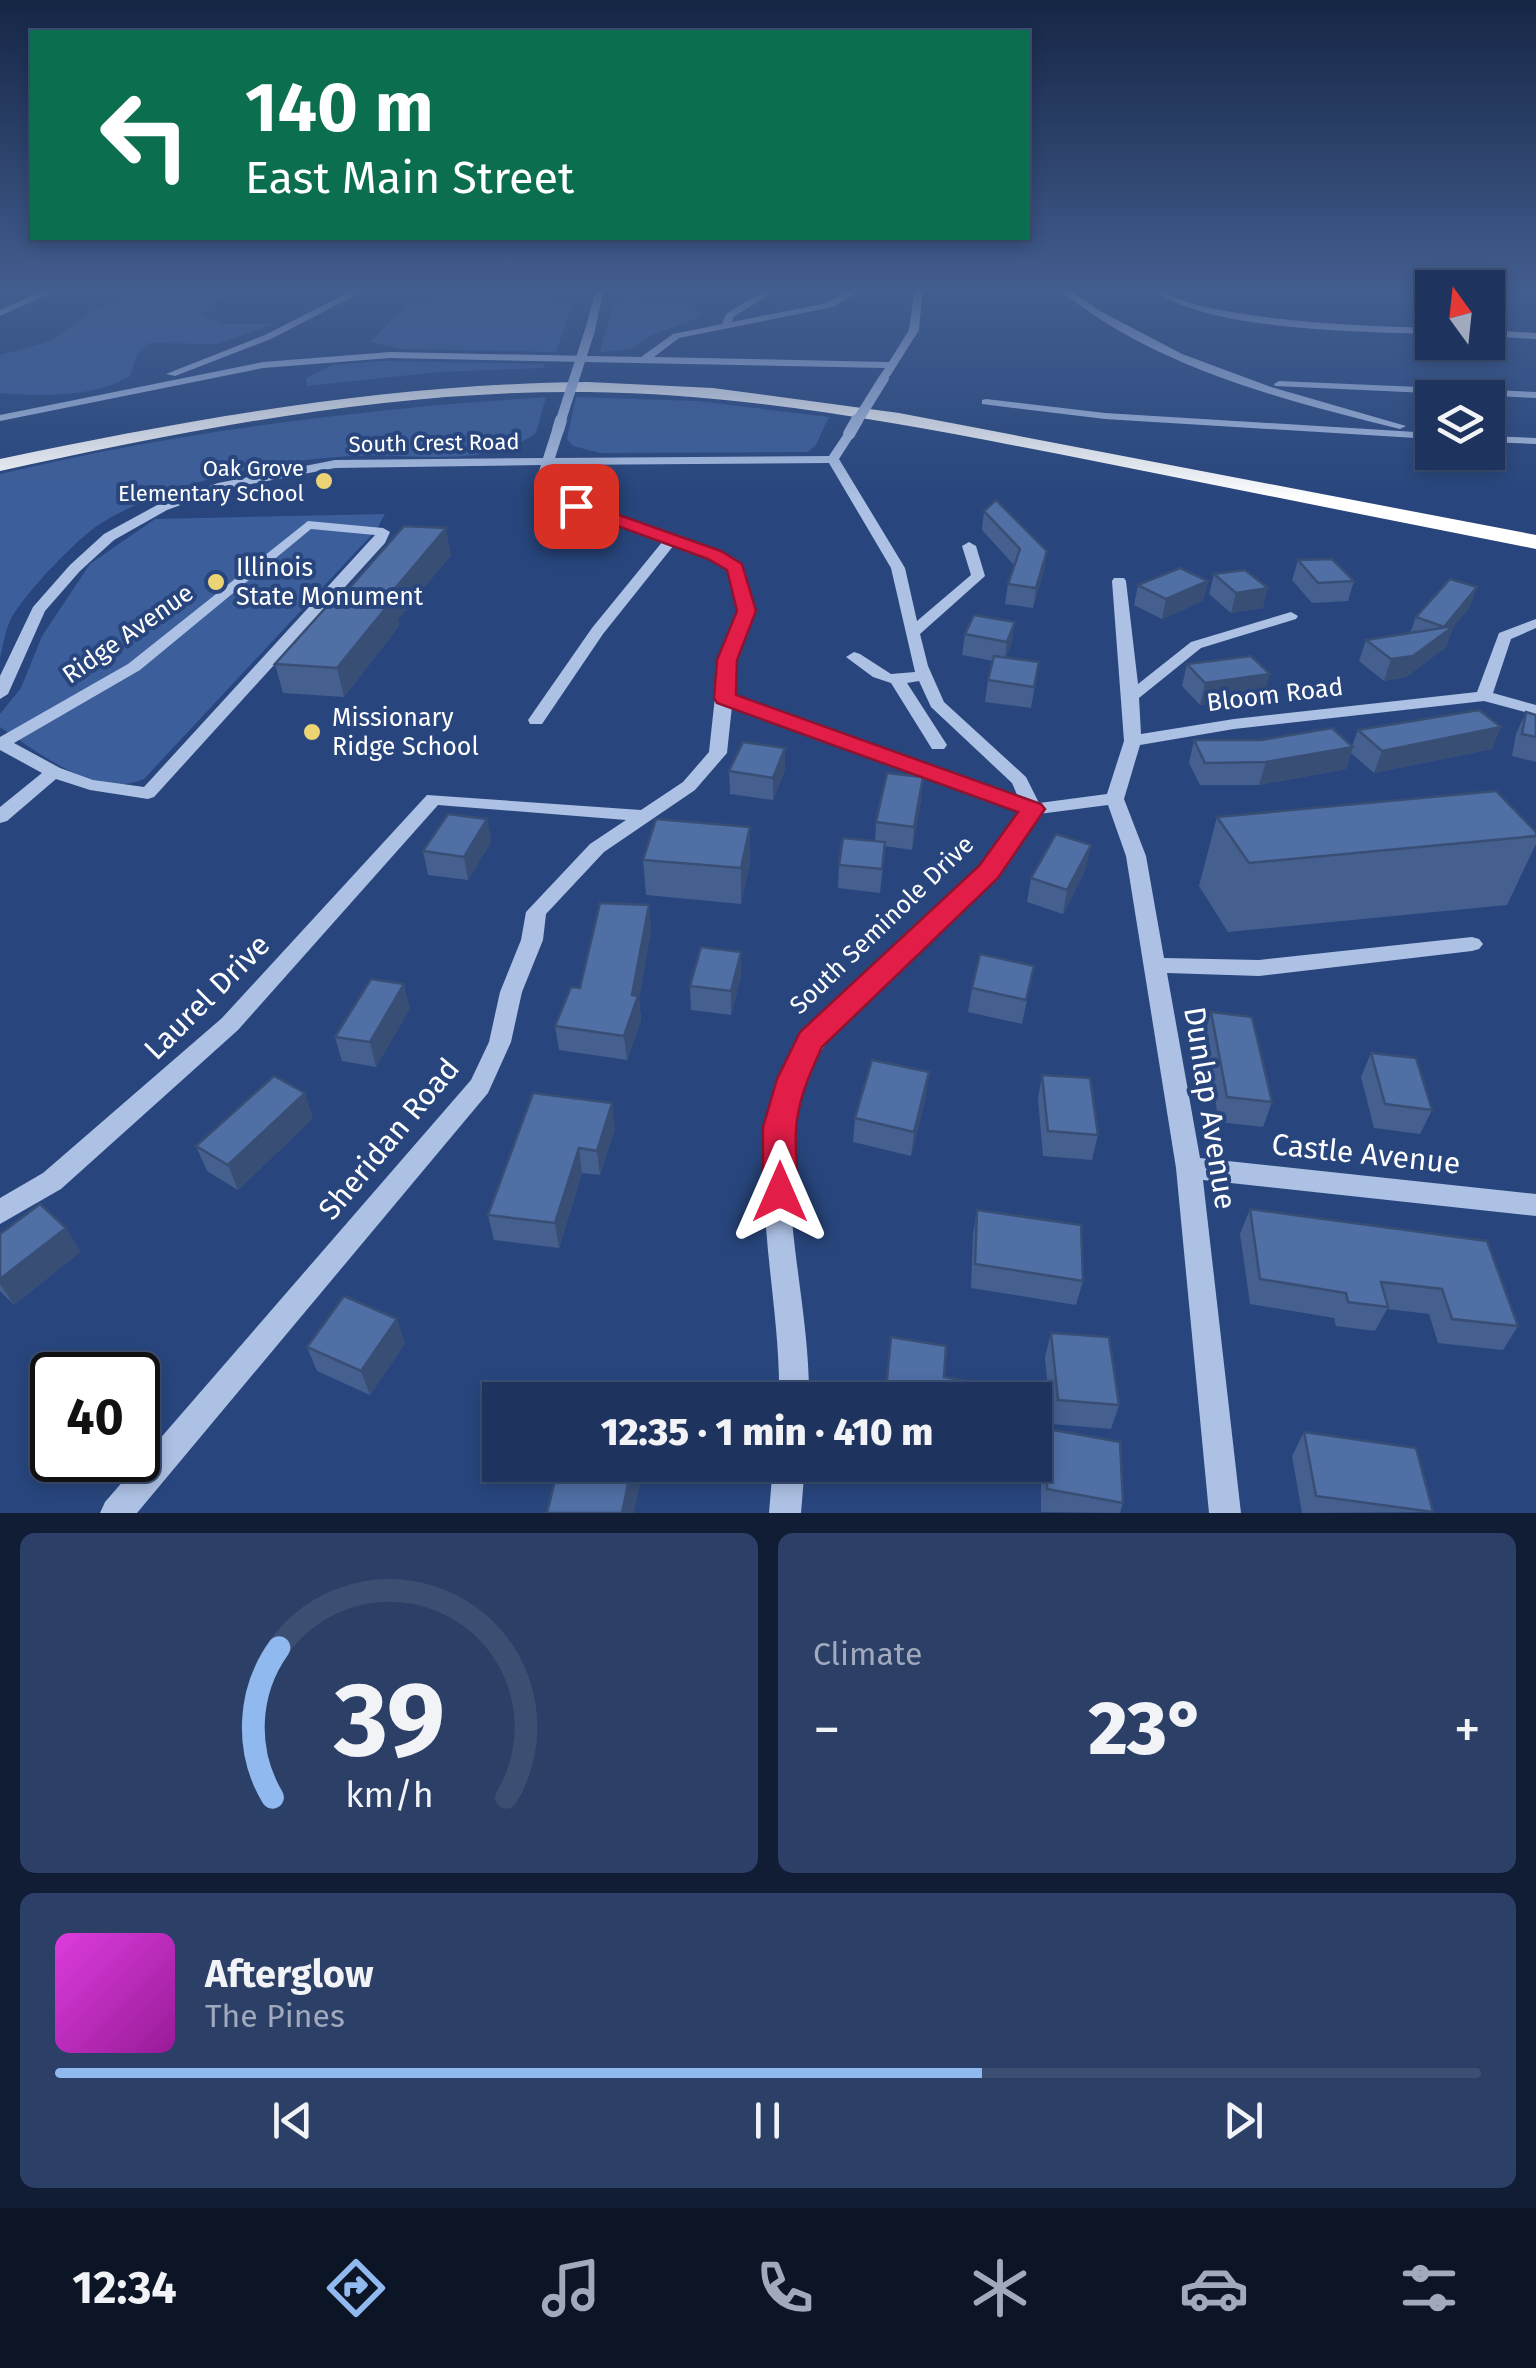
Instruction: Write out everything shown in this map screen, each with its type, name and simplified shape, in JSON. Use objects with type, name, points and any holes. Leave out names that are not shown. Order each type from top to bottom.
[{"type":"highway","points":[[0,452],[257,404],[490,379],[631,377],[739,384],[877,401],[1536,525]]},
{"type":"highway","points":[[0,465],[220,422],[377,400],[588,387],[773,399],[870,412],[1536,542]]},
{"type":"street","points":[[129,390],[214,358]]},
{"type":"street","points":[[0,418],[263,366],[360,358]]},
{"type":"street","points":[[556,358],[891,365]]},
{"type":"street","name":"South Crest Road","points":[[547,461],[581,358]]},
{"type":"street","points":[[896,358],[833,459],[898,568],[924,675],[937,704],[1020,781],[1033,809]]},
{"type":"street","points":[[1190,358],[1253,382],[1415,430]]},
{"type":"street","points":[[1253,382],[1536,394]]},
{"type":"street","points":[[986,402],[1105,416],[1415,434]]},
{"type":"street","points":[[1505,439],[1536,441]]},
{"type":"street","name":"South Crest Road","points":[[0,694],[38,610],[109,537],[163,508],[222,486],[335,464],[833,459]]},
{"type":"street","name":"Sheridan Road","points":[[116,1513],[480,1086],[500,1042],[511,992],[532,940],[536,912],[597,848],[688,786],[718,753],[727,660],[747,611],[735,568],[714,555],[576,506],[550,488],[544,474],[547,461]]},
{"type":"street","name":"Ridge Avenue","points":[[308,525],[386,525],[380,540],[148,793],[90,785],[54,772],[1,743],[134,667],[308,525]]},
{"type":"street","points":[[536,720],[597,631],[669,542]]},
{"type":"street","points":[[914,632],[978,576],[968,546]]},
{"type":"street","points":[[725,698],[1033,809],[1115,799],[1133,741],[1119,581]]},
{"type":"street","points":[[1131,697],[1196,645],[1290,616]]},
{"type":"street","points":[[1536,623],[1504,636],[1484,696],[1536,710]]},
{"type":"street","points":[[854,657],[888,680],[898,682],[924,675]]},
{"type":"street","points":[[898,682],[938,745]]},
{"type":"street","name":"Bloom Road","points":[[1133,741],[1234,724],[1484,696]]},
{"type":"street","points":[[0,818],[54,772]]},
{"type":"street","name":"Laurel Drive","points":[[0,1212],[52,1180],[230,1024],[433,799],[648,816]]},
{"type":"street","name":"Dunlap Avenue","points":[[1115,799],[1136,856],[1189,1168],[1225,1513]]},
{"type":"street","name":"South Seminole Drive","points":[[795,1382],[780,1160],[780,1127],[792,1079],[810,1040],[988,872],[1033,809]]},
{"type":"street","points":[[1154,965],[1259,968],[1472,944]]},
{"type":"street","name":"Castle Avenue","points":[[1189,1168],[1536,1205]]},
{"type":"street","points":[[785,1513],[788,1482]]},
{"type":"shaded area","points":[[0,358],[136,358],[130,376],[100,388],[50,395],[0,393]]},
{"type":"shaded area","points":[[381,361],[544,364],[544,368],[439,372],[307,386],[306,378],[333,365]]},
{"type":"shaded area","points":[[546,397],[536,433],[494,452],[289,462],[191,485],[130,508],[93,529],[38,582],[10,621],[0,658],[0,474],[135,446],[271,424]]},
{"type":"shaded area","points":[[576,397],[697,401],[829,417],[816,445],[808,452],[601,453],[573,446],[567,439]]},
{"type":"shaded area","points":[[385,514],[377,529],[144,779],[126,784],[88,778],[50,760],[0,727],[0,714],[21,688],[42,636],[90,564],[155,519]]},
{"type":"building","points":[[996,500],[1047,551],[1036,588],[1008,584],[1020,549],[984,511]]},
{"type":"building","points":[[404,526],[446,528],[387,598],[394,598],[337,668],[275,664],[338,594],[344,594]]},
{"type":"building","points":[[1332,559],[1354,581],[1318,583],[1298,560]]},
{"type":"building","points":[[1180,568],[1208,581],[1166,599],[1138,585]]},
{"type":"building","points":[[1245,570],[1268,588],[1236,593],[1214,574]]},
{"type":"building","points":[[1450,579],[1477,587],[1444,627],[1416,617]]},
{"type":"building","points":[[974,615],[1015,622],[1007,642],[965,634]]},
{"type":"building","points":[[1454,626],[1413,656],[1391,659],[1366,640]]},
{"type":"building","points":[[994,656],[1039,662],[1034,687],[988,680]]},
{"type":"building","points":[[1251,656],[1270,674],[1205,683],[1187,664]]},
{"type":"building","points":[[1479,710],[1501,727],[1382,751],[1358,730]]},
{"type":"building","points":[[1526,712],[1536,715],[1536,737],[1522,734]]},
{"type":"building","points":[[1332,728],[1353,747],[1266,762],[1205,763],[1194,740],[1261,740]]},
{"type":"building","points":[[743,742],[785,748],[773,778],[729,771]]},
{"type":"building","points":[[887,773],[923,777],[914,827],[876,822]]},
{"type":"building","points":[[1496,791],[1536,836],[1249,863],[1217,817]]},
{"type":"building","points":[[448,814],[487,819],[464,857],[423,851]]},
{"type":"building","points":[[656,819],[750,827],[741,868],[643,860]]},
{"type":"building","points":[[1056,834],[1091,845],[1067,890],[1031,878]]},
{"type":"building","points":[[843,838],[885,842],[882,869],[839,865]]},
{"type":"building","points":[[600,903],[649,905],[632,995],[638,996],[624,1036],[555,1026],[571,987],[580,988]]},
{"type":"building","points":[[701,947],[741,952],[731,991],[690,986]]},
{"type":"building","points":[[980,954],[1034,966],[1026,1000],[972,988]]},
{"type":"building","points":[[371,979],[404,984],[370,1042],[335,1037]]},
{"type":"building","points":[[1211,1012],[1252,1017],[1272,1102],[1227,1097]]},
{"type":"building","points":[[1371,1053],[1416,1058],[1432,1110],[1385,1104]]},
{"type":"building","points":[[872,1060],[929,1072],[914,1132],[855,1118]]},
{"type":"building","points":[[1042,1075],[1090,1078],[1098,1135],[1048,1131]]},
{"type":"building","points":[[274,1076],[305,1093],[228,1165],[196,1146]]},
{"type":"building","points":[[533,1093],[612,1103],[597,1151],[579,1148],[555,1223],[488,1215]]},
{"type":"building","points":[[40,1204],[66,1228],[0,1279],[0,1234]]},
{"type":"building","points":[[1250,1209],[1487,1241],[1518,1326],[1452,1319],[1442,1289],[1381,1282],[1388,1307],[1348,1302],[1346,1293],[1260,1279]]},
{"type":"building","points":[[977,1210],[1081,1225],[1083,1281],[975,1264]]},
{"type":"building","points":[[344,1296],[397,1319],[361,1371],[307,1347]]},
{"type":"building","points":[[1051,1333],[1109,1337],[1119,1405],[1058,1400]]},
{"type":"building","points":[[891,1337],[946,1346],[944,1377],[967,1381],[967,1382],[887,1382]]},
{"type":"building","points":[[1052,1430],[1120,1442],[1123,1503],[1047,1489],[1047,1482],[1052,1482]]},
{"type":"building","points":[[1304,1432],[1416,1448],[1433,1512],[1316,1496]]},
{"type":"building","points":[[555,1482],[628,1482],[622,1513],[547,1513]]},
{"type":"place","name":"Oak Grove Elementary School","points":[[324,481]]},
{"type":"place","name":"Illinois State Monument","points":[[216,582]]},
{"type":"place","name":"Missionary Ridge School","points":[[312,732]]},
{"type":"route","points":[[576,506],[714,555],[735,568],[747,611],[727,660],[725,698],[1033,809],[988,872],[928,933],[810,1040],[792,1079],[780,1127],[780,1192]]}]
